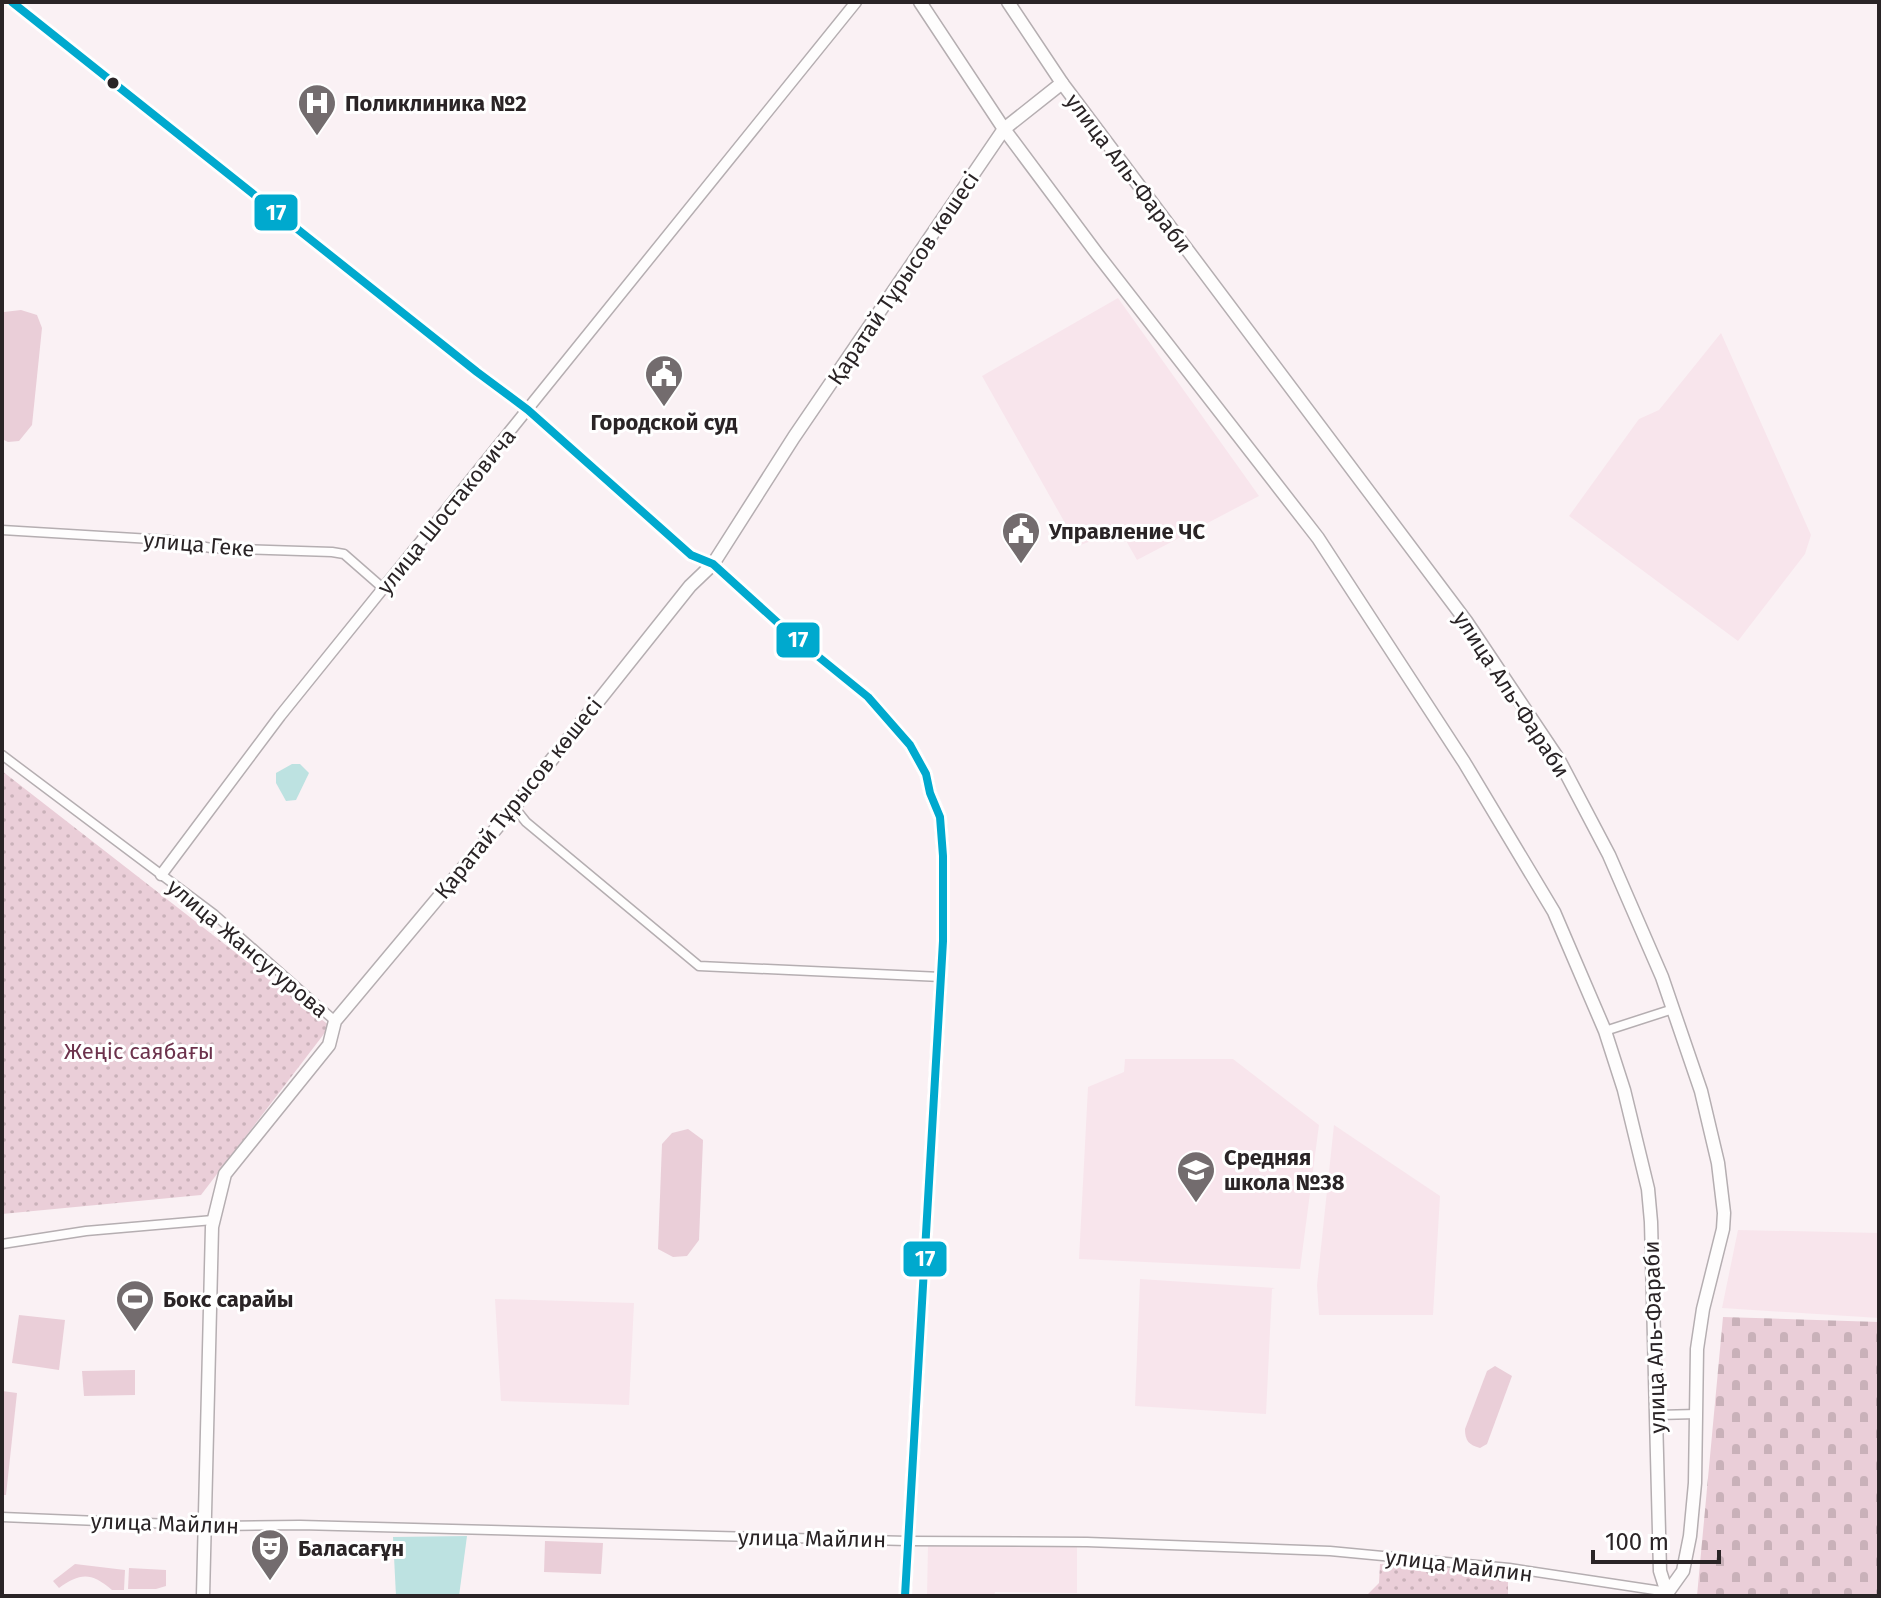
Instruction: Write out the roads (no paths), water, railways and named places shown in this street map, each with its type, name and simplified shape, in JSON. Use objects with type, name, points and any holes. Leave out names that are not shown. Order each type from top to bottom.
[{"type":"main road","name":"улица Аль-Фараби","points":[[920,2],[1004,129],[1114,277],[1318,538],[1437,716],[1554,912],[1605,1031],[1624,1090],[1648,1189],[1660,1571],[1668,1594]]},
{"type":"main road","name":"улица Аль-Фараби","points":[[1008,2],[1062,83],[1458,611],[1523,704],[1559,760],[1609,855],[1662,977],[1711,1129],[1724,1213],[1697,1349],[1695,1483],[1689,1545],[1683,1571],[1668,1594]]},
{"type":"main road","name":"Қаратай Тұрысов көшесі","points":[[203,1596],[213,1220],[225,1174],[329,1045],[335,1021],[514,807],[690,586],[713,564],[794,437],[1004,129],[1062,83]]},
{"type":"main road","points":[[1661,1542],[1689,1545]]},
{"type":"street","points":[[12,2],[528,410],[691,555],[713,564],[788,632],[868,697],[910,745],[926,774],[940,817],[943,856],[941,977],[905,1596]]},
{"type":"street","name":"улица Шостаковича","points":[[161,875],[280,716],[856,2]]},
{"type":"street","name":"улица Геке","points":[[2,530],[168,540],[211,548],[332,552],[344,554],[384,589]]},
{"type":"street","name":"улица Жансугурова","points":[[2,755],[215,915],[335,1021]]},
{"type":"street","points":[[514,807],[526,822],[699,966],[941,977]]},
{"type":"street","points":[[1605,1031],[1673,1009]]},
{"type":"street","points":[[2,1244],[86,1231],[213,1220]]},
{"type":"street","points":[[1657,1415],[1697,1414]]},
{"type":"street","name":"улица Майлин","points":[[2,1517],[203,1525],[312,1525],[907,1541],[1087,1542],[1330,1551],[1509,1568],[1668,1594]]},
{"type":"water","points":[[292,764],[300,764],[309,773],[296,800],[286,801],[276,783],[276,773]]},
{"type":"water","points":[[467,1536],[459,1596],[396,1596],[393,1537]]},
{"type":"place","name":"Поликлиника №2","points":[[317,137]]},
{"type":"place","name":"Городской суд","points":[[664,408]]},
{"type":"place","name":"Управление ЧС","points":[[1021,565]]},
{"type":"place","name":"Средняя школа №38","points":[[1196,1204]]},
{"type":"place","name":"Бокс сарайы","points":[[135,1333]]},
{"type":"place","name":"Баласағұн","points":[[270,1582]]},
{"type":"park label","name":"Жеңіс саябағы","points":[[139,1051]]}]
